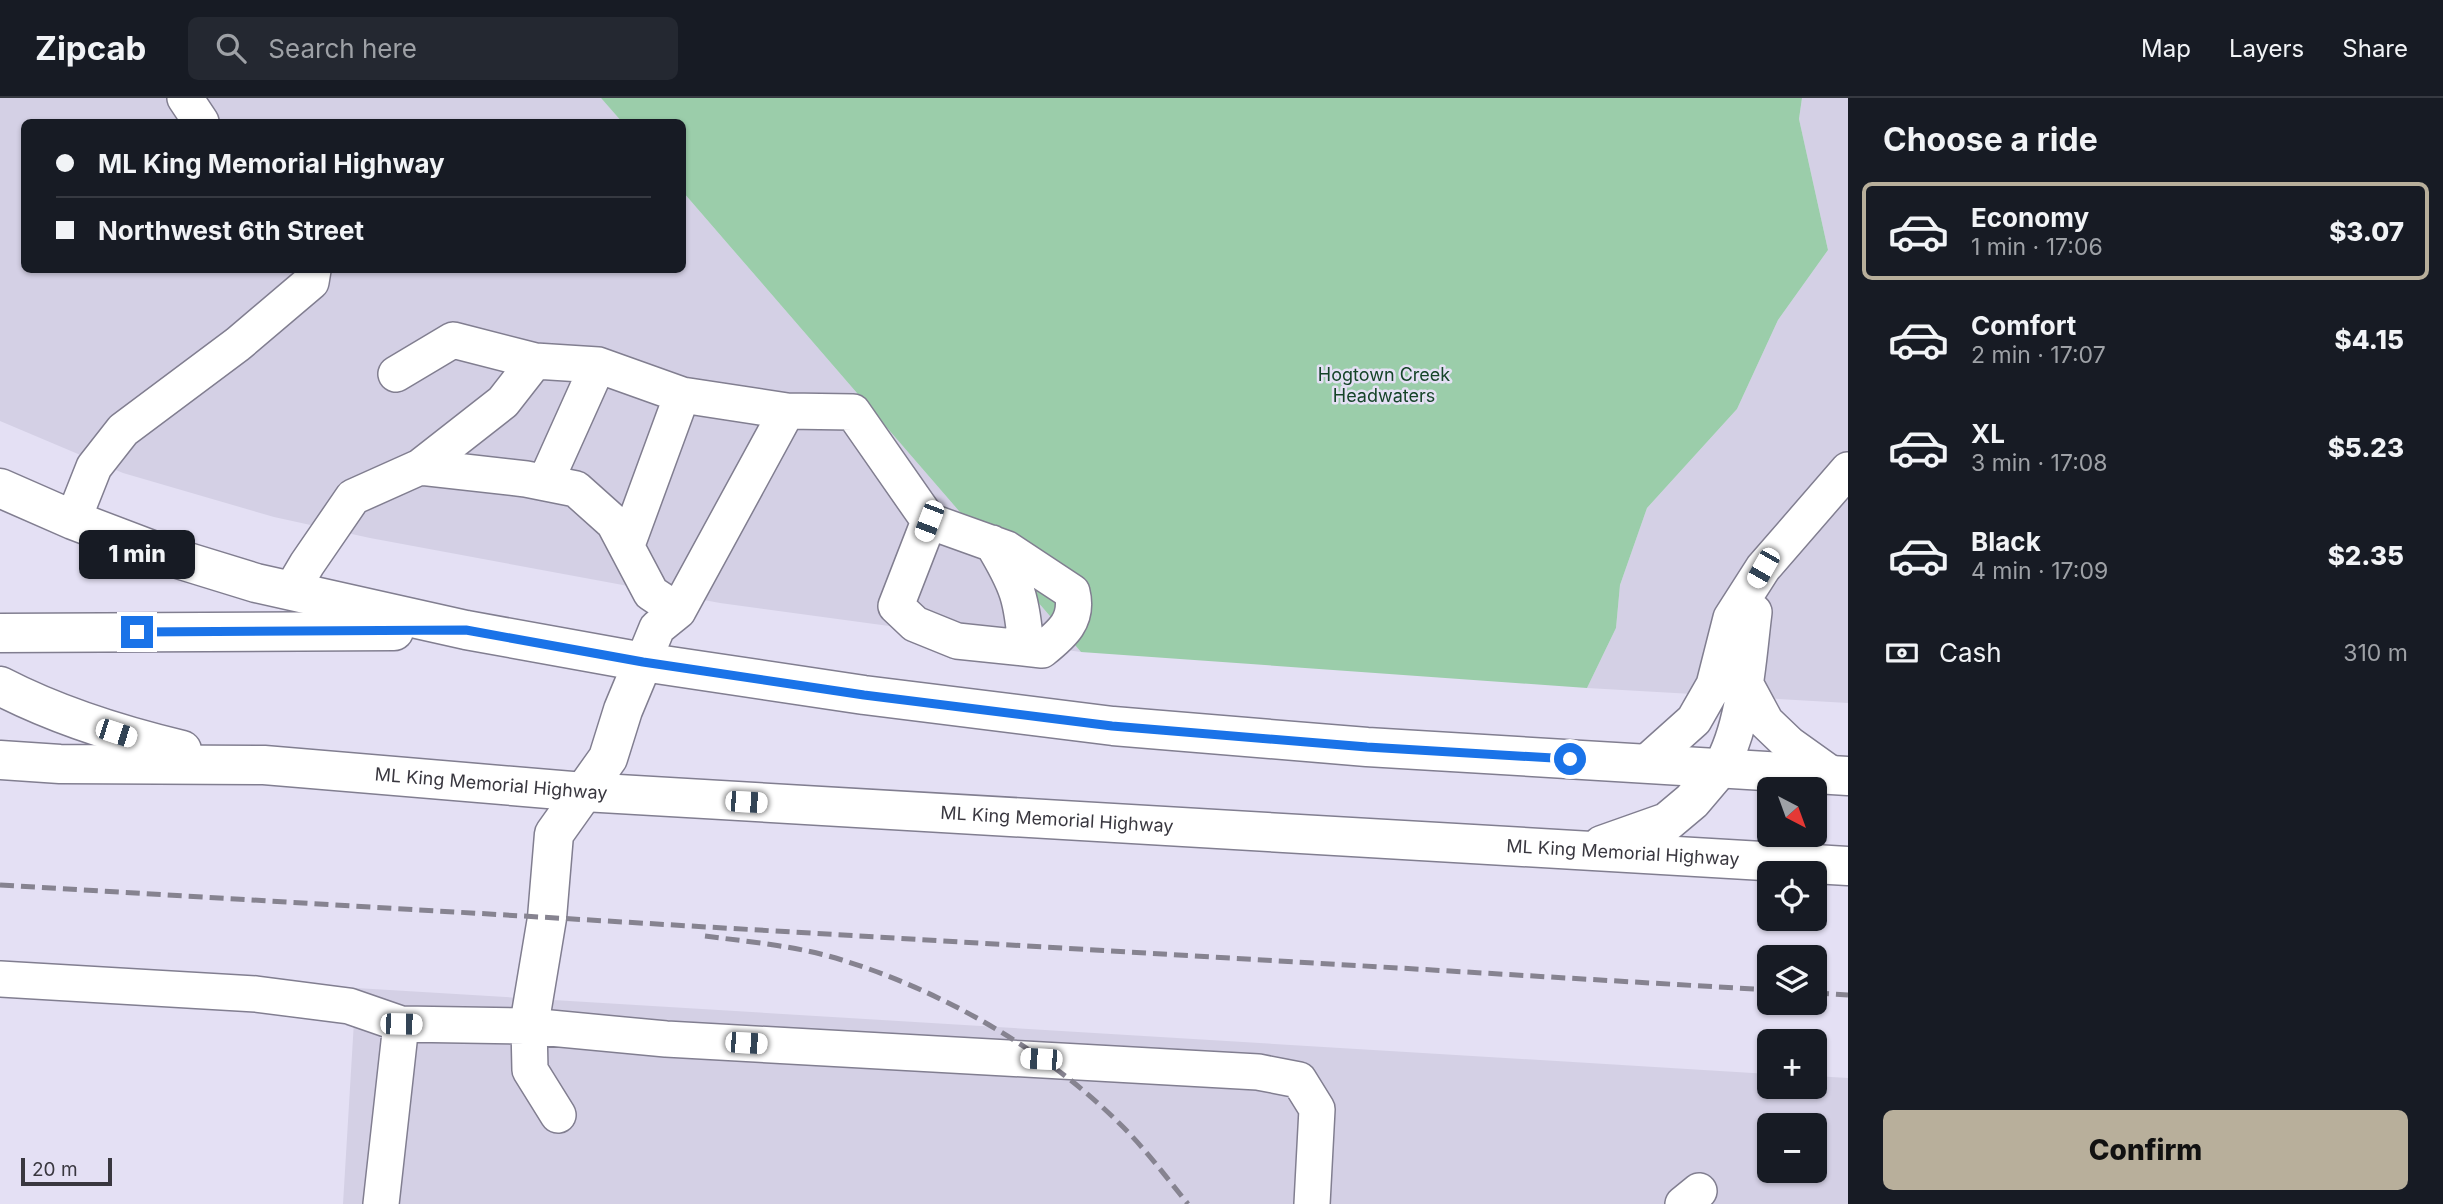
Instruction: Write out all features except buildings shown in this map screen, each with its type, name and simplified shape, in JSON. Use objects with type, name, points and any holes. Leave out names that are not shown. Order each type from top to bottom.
[{"type":"main road","points":[[0,488],[73,520],[165,555],[291,591],[466,630],[643,662],[864,695],[1112,726],[1367,747],[1839,775]]},
{"type":"main road","points":[[0,634],[466,630]]},
{"type":"main road","points":[[529,1026],[547,918],[554,834],[608,758],[623,710],[643,662]]},
{"type":"main road","points":[[0,686],[75,719],[137,739],[264,765]]},
{"type":"main road","points":[[0,760],[60,764],[264,765]]},
{"type":"main road","name":"ML King Memorial Highway","points":[[264,765],[584,792],[1848,866]]},
{"type":"main road","points":[[1587,850],[1667,822],[1692,802],[1720,768]]},
{"type":"lane","points":[[185,98],[199,119]]},
{"type":"lane","points":[[73,520],[94,467],[123,430],[248,336],[311,282],[312,273]]},
{"type":"lane","points":[[397,374],[453,340],[535,361],[598,365],[682,396],[787,411],[853,412],[929,521],[1007,549],[1072,592],[1075,605],[1065,631],[1042,650],[957,641],[915,624],[897,606],[929,521]]},
{"type":"lane","points":[[291,591],[354,497],[420,467],[503,402],[535,361]]},
{"type":"lane","points":[[545,483],[598,365]]},
{"type":"lane","points":[[627,545],[682,396]]},
{"type":"lane","points":[[643,662],[657,628],[678,611],[787,411]]},
{"type":"lane","points":[[420,467],[576,489],[614,523],[651,593],[678,611]]},
{"type":"lane","points":[[1646,763],[1694,720],[1714,685],[1731,618],[1763,568],[1848,470]]},
{"type":"lane","points":[[992,543],[1014,579],[1023,608],[1026,648]]},
{"type":"lane","points":[[1720,768],[1731,750],[1745,683],[1754,612],[1752,587]]},
{"type":"lane","points":[[1745,683],[1766,722],[1789,744],[1839,775]]},
{"type":"lane","points":[[0,979],[256,994],[349,1006],[401,1024],[529,1026],[666,1039],[1258,1072],[1299,1080],[1317,1109],[1312,1204]]},
{"type":"lane","points":[[381,1204],[401,1024]]},
{"type":"lane","points":[[529,1026],[530,1070],[558,1115]]},
{"type":"shaded area","points":[[0,98],[601,98],[619,119],[21,119],[21,273],[686,273],[686,195],[1081,652],[720,603],[370,538],[274,517],[123,473],[0,421]]},
{"type":"shaded area","points":[[1802,98],[1848,98],[1848,703],[1587,688],[1616,628],[1620,585],[1647,508],[1737,409],[1778,320],[1828,250],[1799,119]]},
{"type":"shaded area","points":[[356,988],[1757,1073],[1757,1099],[1827,1099],[1827,1077],[1848,1078],[1848,1204],[343,1204]]},
{"type":"green space","name":"Hogtown Creek Headwaters","points":[[601,98],[1802,98],[1799,119],[1828,250],[1778,320],[1737,409],[1647,508],[1620,585],[1616,628],[1587,688],[1081,652],[686,195],[686,119],[619,119]]},
{"type":"railway","points":[[0,885],[1757,989]]},
{"type":"railway","points":[[705,936],[791,948],[842,960],[916,988],[990,1025],[1059,1071],[1090,1096],[1137,1142],[1188,1204]]},
{"type":"railway","points":[[1827,994],[1848,995]]},
{"type":"route","points":[[137,632],[466,630],[643,662],[864,695],[1112,726],[1367,747],[1570,759]]}]
